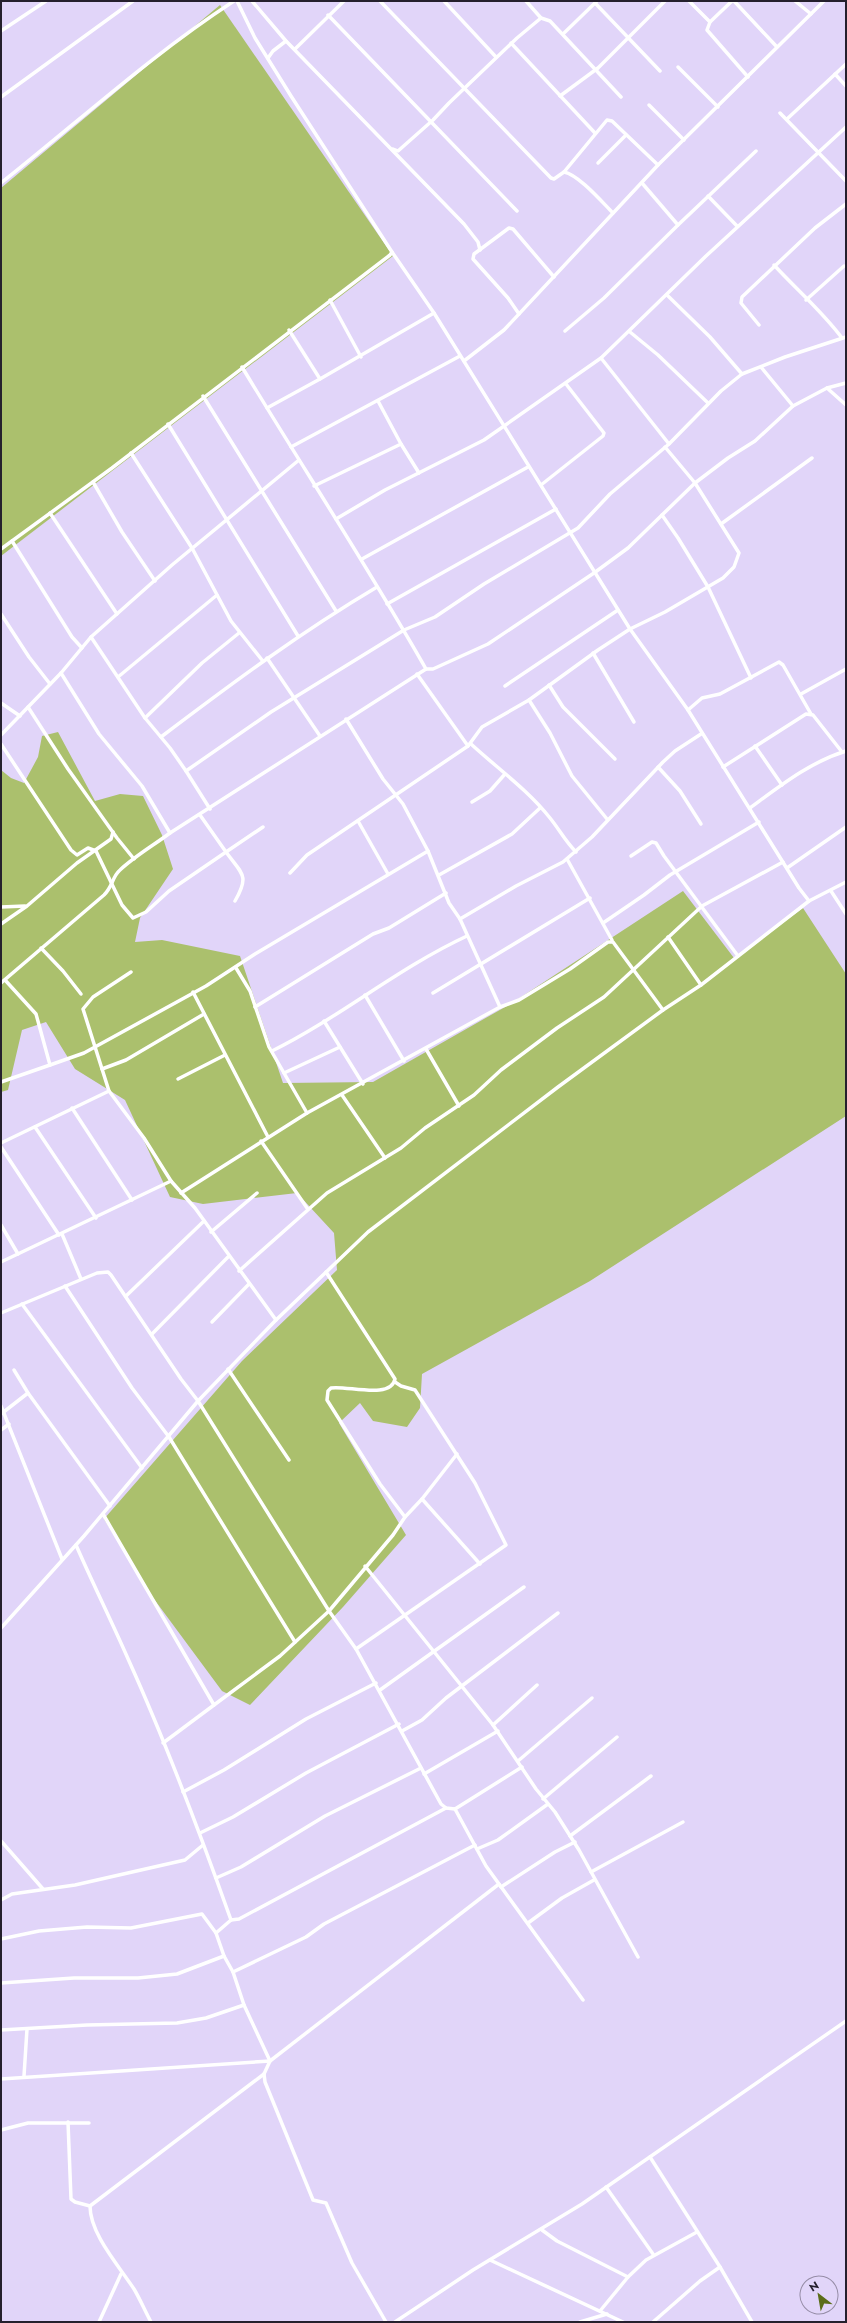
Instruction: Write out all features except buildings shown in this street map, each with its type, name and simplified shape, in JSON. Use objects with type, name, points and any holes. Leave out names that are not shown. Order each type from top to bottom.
[{"type":"street","points":[[1,31],[46,1]]},
{"type":"street","points":[[1,97],[133,1]]},
{"type":"street","points":[[1,183],[187,31],[235,1],[255,38],[392,252],[434,313],[528,467],[571,533],[594,573],[630,629],[688,710],[701,734],[759,822],[799,888],[809,901]]},
{"type":"street","points":[[252,1],[286,41],[392,148],[464,224],[478,242],[480,250]]},
{"type":"street","points":[[295,49],[328,14],[344,1]]},
{"type":"street","points":[[380,1],[554,180],[564,172],[603,122],[609,120],[658,165]]},
{"type":"street","points":[[444,1],[496,57]]},
{"type":"street","points":[[560,96],[596,70],[665,1]]},
{"type":"street","points":[[689,1],[710,22]]},
{"type":"street","points":[[748,77],[709,35],[707,30],[710,22],[733,1],[777,47]]},
{"type":"street","points":[[795,1],[810,14]]},
{"type":"street","points":[[464,361],[498,335],[519,314],[658,165],[824,1]]},
{"type":"street","points":[[529,2],[541,18],[550,21],[621,97]]},
{"type":"street","points":[[563,34],[596,2],[660,71]]},
{"type":"street","points":[[328,14],[517,211]]},
{"type":"street","points":[[392,148],[398,151],[403,148],[496,57],[541,18]]},
{"type":"street","points":[[268,58],[273,50],[286,41]]},
{"type":"street","points":[[511,43],[594,133]]},
{"type":"street","points":[[786,119],[846,64]]},
{"type":"street","points":[[678,67],[718,107]]},
{"type":"street","points":[[835,74],[846,86]]},
{"type":"street","points":[[649,105],[684,140]]},
{"type":"street","points":[[780,113],[846,181]]},
{"type":"street","points":[[336,519],[419,473],[484,440],[566,384],[601,358],[630,332],[738,226],[846,127]]},
{"type":"street","points":[[598,163],[626,135]]},
{"type":"street","points":[[565,331],[604,298],[756,151]]},
{"type":"street","points":[[564,172],[568,173],[586,186],[613,213]]},
{"type":"street","points":[[642,183],[678,225]]},
{"type":"street","points":[[708,196],[738,226]]},
{"type":"street","points":[[759,325],[740,300],[774,265],[815,228],[846,204]]},
{"type":"street","points":[[519,314],[508,298],[473,259],[474,254],[509,228],[513,229],[554,277]]},
{"type":"street","points":[[1,549],[93,482],[289,330],[387,258],[392,252]]},
{"type":"street","points":[[186,771],[295,698],[404,630],[435,617],[484,584],[571,533],[578,528],[610,494],[669,444],[708,403],[742,374],[785,357],[844,338],[774,265]]},
{"type":"street","points":[[806,300],[844,266]]},
{"type":"street","points":[[667,295],[710,337],[742,374]]},
{"type":"street","points":[[330,300],[361,357]]},
{"type":"street","points":[[267,408],[361,357],[434,313]]},
{"type":"street","points":[[289,330],[320,379]]},
{"type":"street","points":[[630,332],[658,355],[708,403]]},
{"type":"street","points":[[291,447],[460,356]]},
{"type":"street","points":[[601,358],[669,444]]},
{"type":"street","points":[[242,367],[314,486],[362,559],[426,669]]},
{"type":"street","points":[[761,367],[793,406]]},
{"type":"street","points":[[1,983],[113,886],[116,875],[134,859],[170,833],[210,809],[320,736],[426,669],[437,668],[488,644],[594,573],[628,548],[695,483],[728,458],[755,441],[793,406],[827,388],[846,383]]},
{"type":"street","points":[[540,485],[603,436],[604,433],[566,384]]},
{"type":"street","points":[[827,388],[846,405]]},
{"type":"street","points":[[204,396],[336,611]]},
{"type":"street","points":[[378,401],[401,444],[419,473]]},
{"type":"street","points":[[168,424],[298,636]]},
{"type":"street","points":[[314,486],[401,444]]},
{"type":"street","points":[[290,873],[307,855],[470,745],[482,727],[529,700],[593,653],[630,629],[665,612],[708,588],[723,578],[734,567],[739,553],[695,483],[665,447]]},
{"type":"street","points":[[131,453],[192,548],[238,633],[262,660]]},
{"type":"street","points":[[721,524],[812,458]]},
{"type":"street","points":[[1,735],[61,673],[91,637],[192,548],[299,460]]},
{"type":"street","points":[[362,559],[528,467]]},
{"type":"street","points":[[93,482],[122,532],[155,581]]},
{"type":"street","points":[[387,604],[556,509]]},
{"type":"street","points":[[50,513],[117,614]]},
{"type":"street","points":[[662,515],[678,538],[708,588],[751,678]]},
{"type":"street","points":[[12,541],[72,637],[82,648]]},
{"type":"street","points":[[161,737],[262,660],[285,648],[298,636],[336,611],[377,587]]},
{"type":"street","points":[[118,677],[217,595]]},
{"type":"street","points":[[505,686],[618,610]]},
{"type":"street","points":[[1,614],[29,657],[50,684]]},
{"type":"street","points":[[144,718],[205,660],[238,633]]},
{"type":"street","points":[[91,637],[144,718],[161,737],[186,771],[210,809]]},
{"type":"street","points":[[593,653],[634,722]]},
{"type":"street","points":[[267,658],[320,736]]},
{"type":"street","points":[[688,710],[702,698],[720,694],[779,662],[783,664],[801,694],[810,714],[818,720],[844,751],[823,759],[782,785],[750,808]]},
{"type":"street","points":[[801,694],[846,669]]},
{"type":"street","points":[[61,673],[99,734],[142,786],[170,833]]},
{"type":"street","points":[[418,674],[470,745],[505,774],[540,808],[576,852]]},
{"type":"street","points":[[550,685],[563,708],[615,759]]},
{"type":"street","points":[[529,700],[550,733],[572,776],[607,819]]},
{"type":"street","points":[[1,703],[20,716]]},
{"type":"street","points":[[28,707],[68,769],[134,859]]},
{"type":"street","points":[[723,767],[801,716],[810,714]]},
{"type":"street","points":[[346,720],[383,779],[396,795],[428,851],[439,875],[449,903],[460,919],[500,1007]]},
{"type":"street","points":[[460,919],[516,886],[535,878],[567,859],[576,852],[675,751],[701,734]]},
{"type":"street","points":[[1,744],[71,850],[77,855],[88,848],[96,851],[130,917],[137,917],[153,907],[169,892],[263,828]]},
{"type":"street","points":[[755,746],[782,785]]},
{"type":"street","points":[[658,767],[680,790],[701,824]]},
{"type":"street","points":[[472,802],[490,791],[505,774]]},
{"type":"street","points":[[439,875],[512,834],[540,808]]},
{"type":"street","points":[[200,815],[244,880],[244,886],[235,901]]},
{"type":"street","points":[[358,821],[388,874]]},
{"type":"street","points":[[603,923],[676,871],[759,822]]},
{"type":"street","points":[[787,868],[846,827]]},
{"type":"street","points":[[1,924],[26,906],[77,863],[111,839],[113,832]]},
{"type":"street","points":[[632,856],[654,841],[738,956]]},
{"type":"street","points":[[1,1082],[74,1058],[95,1048],[236,968],[255,954],[428,851]]},
{"type":"street","points":[[567,859],[612,940],[662,1010]]},
{"type":"street","points":[[239,1271],[307,1208],[327,1193],[385,1158],[459,1106],[557,1028],[604,997],[633,968],[702,906],[783,862]]},
{"type":"street","points":[[1,1628],[110,1506],[198,1401],[276,1320],[368,1232],[662,1010],[700,985],[809,901],[846,882]]},
{"type":"street","points":[[831,891],[846,914]]},
{"type":"street","points":[[255,1007],[373,934],[389,928],[446,893]]},
{"type":"street","points":[[433,993],[590,898]]},
{"type":"street","points":[[1,907],[26,906]]},
{"type":"street","points":[[272,1051],[295,1040],[433,953],[467,936]]},
{"type":"street","points":[[668,937],[700,985]]},
{"type":"street","points":[[181,1193],[307,1113],[363,1084],[500,1007],[519,1000],[612,940]]},
{"type":"street","points":[[42,948],[64,971],[80,994]]},
{"type":"street","points":[[236,968],[250,991],[272,1051],[307,1113]]},
{"type":"street","points":[[131,972],[92,997],[85,1006],[84,1015],[109,1091],[144,1138],[171,1181],[204,1221],[228,1257],[276,1320]]},
{"type":"street","points":[[5,980],[36,1014],[50,1065]]},
{"type":"street","points":[[193,992],[268,1137]]},
{"type":"street","points":[[366,995],[404,1061]]},
{"type":"street","points":[[102,1070],[126,1060],[204,1014]]},
{"type":"street","points":[[324,1021],[363,1084]]},
{"type":"street","points":[[284,1073],[340,1047]]},
{"type":"street","points":[[426,1049],[459,1106]]},
{"type":"street","points":[[178,1079],[225,1055]]},
{"type":"street","points":[[1,1143],[109,1091]]},
{"type":"street","points":[[342,1095],[385,1158]]},
{"type":"street","points":[[72,1108],[132,1200]]},
{"type":"street","points":[[35,1126],[96,1218]]},
{"type":"street","points":[[262,1141],[307,1208]]},
{"type":"street","points":[[1,1147],[60,1234],[80,1278]]},
{"type":"street","points":[[1,1262],[171,1181]]},
{"type":"street","points":[[211,1232],[257,1193]]},
{"type":"street","points":[[126,1296],[204,1221]]},
{"type":"street","points":[[1,1225],[18,1254]]},
{"type":"street","points":[[152,1334],[228,1257]]},
{"type":"street","points":[[1,1313],[65,1286],[80,1278],[97,1273],[108,1272],[152,1334],[181,1379],[198,1401],[329,1611],[356,1649],[399,1724],[441,1804],[446,1808],[455,1809],[522,1767]]},
{"type":"street","points":[[326,1272],[394,1375],[395,1382],[401,1386],[416,1390],[479,1491],[506,1545],[356,1649]]},
{"type":"street","points":[[212,1322],[248,1284]]},
{"type":"street","points":[[65,1286],[132,1388],[169,1437],[295,1642]]},
{"type":"street","points":[[22,1304],[142,1468]]},
{"type":"street","points":[[228,1369],[289,1460]]},
{"type":"street","points":[[14,1370],[28,1393],[110,1506]]},
{"type":"street","points":[[395,1382],[382,1390],[375,1391],[331,1388],[326,1396],[380,1484],[405,1518]]},
{"type":"street","points":[[2,1413],[28,1393]]},
{"type":"street","points":[[1,1406],[2,1413],[8,1424],[62,1559]]},
{"type":"street","points":[[1,1430],[8,1424]]},
{"type":"street","points":[[163,1743],[295,1642],[329,1611],[393,1535],[457,1454]]},
{"type":"street","points":[[422,1499],[480,1564]]},
{"type":"street","points":[[103,1514],[214,1705]]},
{"type":"street","points":[[76,1545],[99,1600],[129,1659],[200,1833],[230,1920]]},
{"type":"street","points":[[366,1566],[498,1731],[543,1799],[575,1842],[594,1880],[638,1957]]},
{"type":"street","points":[[380,1690],[433,1650],[524,1587]]},
{"type":"street","points":[[402,1731],[422,1720],[446,1698],[558,1613]]},
{"type":"street","points":[[183,1792],[224,1770],[306,1719],[376,1683]]},
{"type":"street","points":[[493,1725],[537,1685]]},
{"type":"street","points":[[518,1761],[592,1698]]},
{"type":"street","points":[[200,1833],[233,1817],[306,1773],[399,1724]]},
{"type":"street","points":[[424,1774],[498,1731]]},
{"type":"street","points":[[543,1799],[617,1737]]},
{"type":"street","points":[[216,1878],[241,1867],[325,1816],[421,1768]]},
{"type":"street","points":[[570,1836],[651,1776]]},
{"type":"street","points":[[233,1972],[306,1937],[324,1924],[476,1847],[498,1840],[548,1804]]},
{"type":"street","points":[[216,1933],[230,1920],[239,1919],[446,1808]]},
{"type":"street","points":[[455,1809],[500,1886],[583,2000]]},
{"type":"street","points":[[591,1872],[683,1822]]},
{"type":"street","points":[[1,1841],[43,1889]]},
{"type":"street","points":[[90,2206],[264,2074],[270,2061],[500,1886],[555,1852],[575,1842]]},
{"type":"street","points":[[1,1900],[12,1894],[75,1885],[186,1860],[203,1845]]},
{"type":"street","points":[[528,1923],[562,1898],[594,1880]]},
{"type":"street","points":[[1,1939],[38,1931],[87,1927],[131,1928],[202,1914],[216,1933],[224,1956],[233,1972],[244,2005],[270,2061]]},
{"type":"street","points":[[1,1983],[74,1978],[138,1978],[177,1974],[224,1956]]},
{"type":"street","points":[[1,2030],[87,2025],[177,2023],[206,2018],[244,2005]]},
{"type":"street","points":[[395,2322],[490,2260],[542,2230],[846,2021]]},
{"type":"street","points":[[24,2076],[26,2029]]},
{"type":"street","points":[[1,2079],[24,2076],[270,2061]]},
{"type":"street","points":[[264,2074],[265,2082],[313,2200],[326,2203],[352,2263],[386,2322]]},
{"type":"street","points":[[68,2122],[71,2199],[75,2202],[90,2206]]},
{"type":"street","points":[[1,2130],[28,2123],[89,2123]]},
{"type":"street","points":[[650,2157],[720,2267],[752,2322]]},
{"type":"street","points":[[606,2187],[653,2254]]},
{"type":"street","points":[[90,2206],[90,2214],[107,2251],[121,2274],[133,2289],[151,2322]]},
{"type":"street","points":[[542,2230],[558,2241],[628,2276]]},
{"type":"street","points":[[600,2311],[628,2276],[653,2254],[697,2232]]},
{"type":"street","points":[[490,2260],[623,2322]]},
{"type":"street","points":[[653,2322],[700,2281],[720,2267]]},
{"type":"street","points":[[100,2322],[121,2274]]},
{"type":"street","points":[[580,2322],[607,2314]]},
{"type":"green space","points":[[220,5],[393,256],[1,556],[1,188]]},
{"type":"green space","points":[[58,732],[95,801],[120,794],[143,796],[162,835],[173,869],[140,918],[135,942],[162,940],[240,956],[283,1083],[373,1082],[512,1003],[683,891],[734,958],[803,908],[846,974],[846,1116],[590,1281],[422,1374],[420,1408],[407,1427],[373,1421],[360,1403],[339,1423],[406,1535],[343,1607],[250,1705],[222,1691],[151,1595],[104,1519],[242,1361],[337,1270],[334,1233],[297,1193],[203,1204],[170,1197],[125,1100],[75,1069],[46,1022],[22,1030],[8,1090],[1,1092],[1,770],[11,778],[24,783],[38,757],[42,736]]}]
